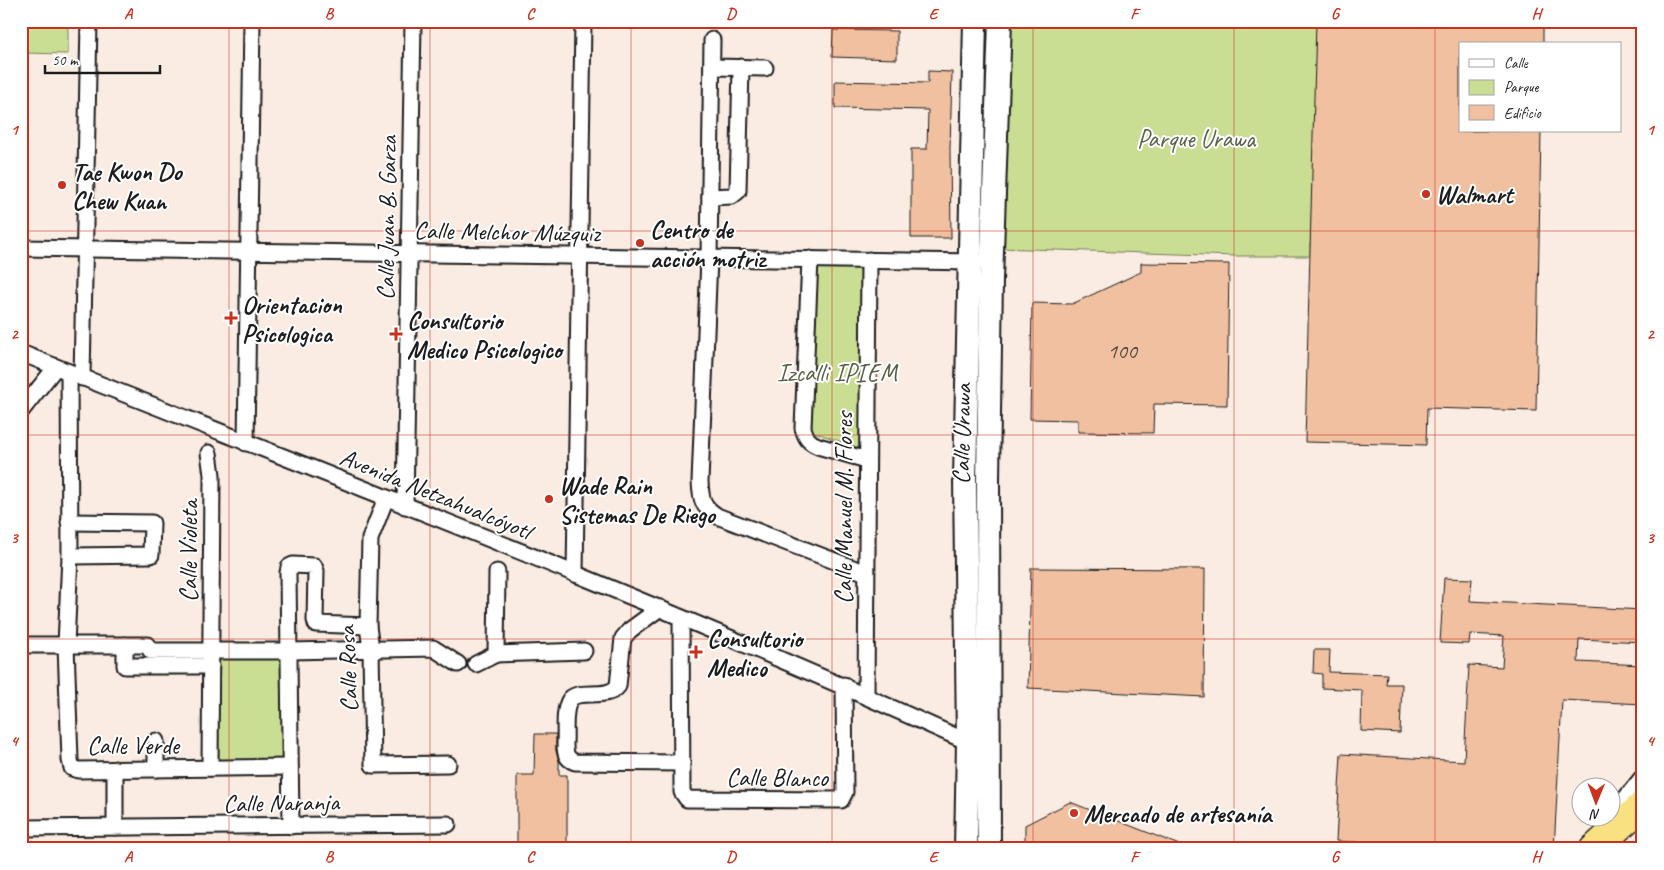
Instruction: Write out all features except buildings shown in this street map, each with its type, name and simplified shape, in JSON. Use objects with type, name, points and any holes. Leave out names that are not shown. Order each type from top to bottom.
[{"type":"highway","points":[[1594,849],[1643,805]]},
{"type":"highway","points":[[1619,849],[1643,818]]},
{"type":"main road","name":"Calle Urawa","points":[[966,849],[968,742],[965,478],[976,21]]},
{"type":"main road","name":"Calle Urawa","points":[[989,849],[988,479],[992,262],[1000,21]]},
{"type":"main road","points":[[1589,849],[1643,782]]},
{"type":"street","name":"Calle Verde","points":[[88,21],[83,249],[69,372],[70,556],[66,645],[70,760],[72,768],[78,770],[290,767]]},
{"type":"street","points":[[246,443],[252,21]]},
{"type":"street","name":"Calle Juan B. Garza","points":[[406,506],[413,21]]},
{"type":"street","points":[[575,574],[584,21]]},
{"type":"street","points":[[712,40],[709,258],[700,482],[702,502],[707,510],[717,516],[866,573]]},
{"type":"street","points":[[712,67],[765,68]]},
{"type":"street","points":[[710,197],[732,196],[738,191],[741,67]]},
{"type":"street","name":"Calle Melchor Múzquiz","points":[[21,248],[992,262]]},
{"type":"street","points":[[810,260],[803,428],[806,438],[810,443],[867,460]]},
{"type":"street","name":"Calle Manuel M. Flores","points":[[866,696],[869,260]]},
{"type":"street","name":"Avenida Netzahualcóyotl","points":[[21,353],[660,608],[844,685],[968,742]]},
{"type":"street","points":[[21,411],[69,372]]},
{"type":"street","name":"Calle Violeta","points":[[209,453],[212,475],[210,768]]},
{"type":"street","name":"Calle Rosa","points":[[386,498],[370,540],[368,626],[371,649],[373,765],[448,764]]},
{"type":"street","points":[[69,522],[152,523],[151,555],[70,556]]},
{"type":"street","points":[[291,826],[289,567],[293,565],[314,566],[316,571],[316,624],[368,626]]},
{"type":"street","points":[[496,572],[496,654]]},
{"type":"street","points":[[660,608],[630,630],[623,638],[618,686],[615,690],[607,693],[579,695],[571,698],[568,703],[565,748],[566,756],[570,760],[575,762],[682,762],[681,618]]},
{"type":"street","points":[[125,644],[125,666],[210,666]]},
{"type":"street","points":[[21,646],[125,644],[147,645],[151,651],[433,648],[458,664]]},
{"type":"street","points":[[476,664],[496,654],[584,651]]},
{"type":"street","name":"Calle Blanco","points":[[682,762],[682,792],[687,799],[841,800],[845,792],[844,685]]},
{"type":"street","points":[[156,741],[156,769]]},
{"type":"street","points":[[115,769],[115,827]]},
{"type":"street","name":"Calle Naranja","points":[[21,828],[448,824]]},
{"type":"green space","points":[[21,21],[68,21],[68,54],[21,53]]},
{"type":"green space","name":"Parque Urawa","points":[[1003,21],[1317,21],[1310,256],[1236,256],[998,248]]},
{"type":"green space","name":"Izcalli IPIEM","points":[[810,259],[869,260],[867,451],[803,428]]},
{"type":"green space","points":[[218,656],[282,656],[282,760],[218,760]]},
{"type":"place","name":"Tae Kwon Do Chew Kuan","points":[[62,185]]},
{"type":"place","name":"Walmart","points":[[1426,194]]},
{"type":"place","name":"Centro de acción motriz","points":[[640,243]]},
{"type":"place","name":"Orientacion Psicologica","points":[[231,318]]},
{"type":"place","name":"Consultorio Medico Psicologico","points":[[396,334]]},
{"type":"place","name":"Wade Rain Sistemas De Riego","points":[[549,499]]},
{"type":"place","name":"Consultorio Medico","points":[[696,652]]},
{"type":"place","name":"Mercado de artesanía","points":[[1074,813]]}]
